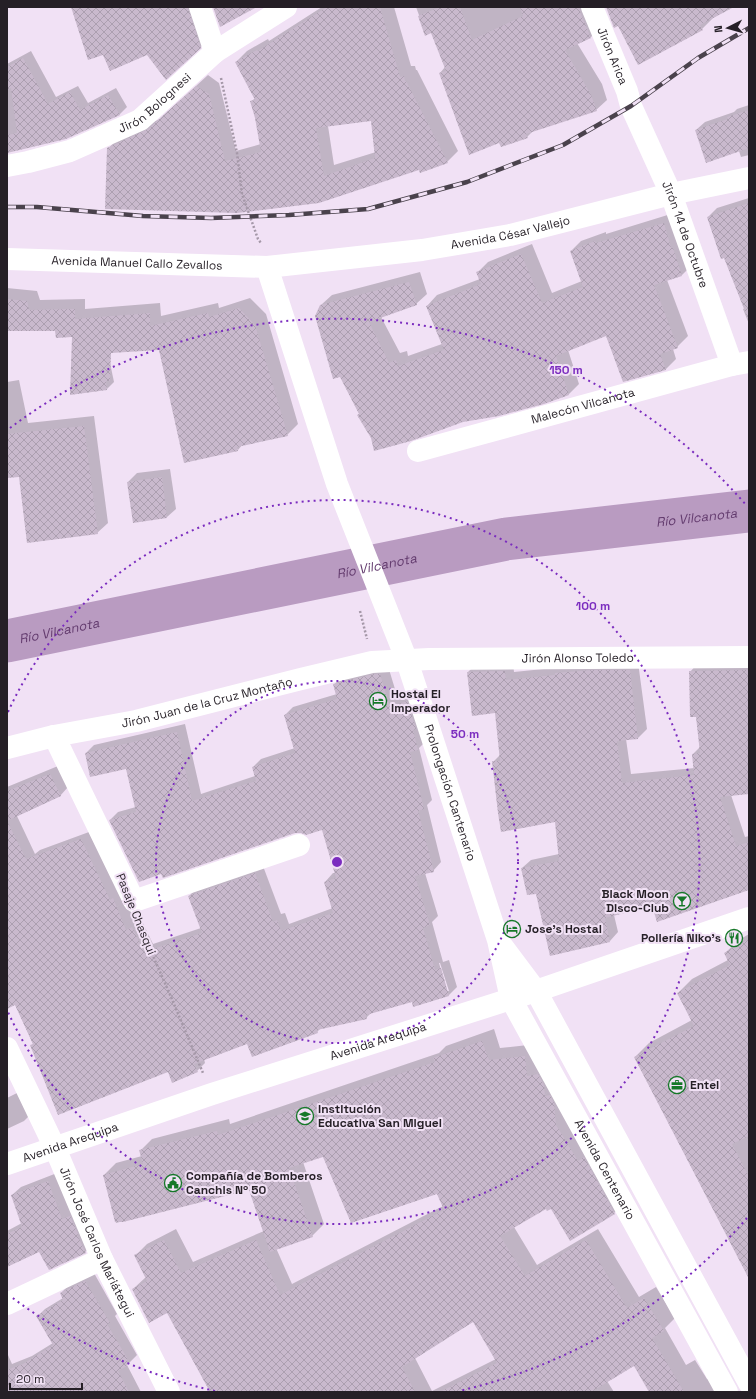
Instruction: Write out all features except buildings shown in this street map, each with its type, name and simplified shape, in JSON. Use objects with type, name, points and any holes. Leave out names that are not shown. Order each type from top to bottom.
[{"type":"street","points":[[200,7],[215,52]]},
{"type":"street","name":"Jirón Bolognesi","points":[[7,166],[70,151],[140,120],[215,52],[286,7]]},
{"type":"street","name":"Jirón Arica","points":[[592,7],[627,91],[631,106]]},
{"type":"street","name":"Jirón 14 de Octubre","points":[[631,106],[671,194],[741,363]]},
{"type":"street","name":"Avenida César Vallejo","points":[[267,267],[422,250],[510,235],[671,194],[749,178]]},
{"type":"street","name":"Avenida Manuel Callo Zevallos","points":[[7,259],[267,267]]},
{"type":"street","name":"Prolongación Cantenario","points":[[267,267],[336,484],[407,661],[498,940]]},
{"type":"street","name":"Malecón Vilcanota","points":[[418,451],[741,363]]},
{"type":"street","name":"Jirón Alonso Toledo","points":[[407,661],[437,659],[749,657]]},
{"type":"street","name":"Jirón Juan de la Cruz Montaño","points":[[7,748],[54,736],[136,721],[372,662],[407,661]]},
{"type":"street","name":"Pasaje Chasqui","points":[[54,736],[134,901]]},
{"type":"street","points":[[134,901],[299,845]]},
{"type":"street","name":"Avenida Arequipa","points":[[7,1164],[212,1094],[536,992],[749,918]]},
{"type":"street","points":[[498,940],[536,992],[749,1383]]},
{"type":"street","name":"Avenida Centenario","points":[[498,940],[511,999],[727,1392]]},
{"type":"street","name":"Jirón José Carlos Mariátegui","points":[[7,1048],[55,1148],[102,1259],[169,1392]]},
{"type":"street","points":[[7,1304],[102,1259]]},
{"type":"path","points":[[215,52],[237,153],[242,194],[258,239]]},
{"type":"path","points":[[360,608],[372,662]]},
{"type":"path","name":"Pasaje Chasqui","points":[[134,901],[139,924],[172,997],[212,1094]]},
{"type":"waterway","name":"Río Vilcanota","points":[[7,641],[506,539],[749,511]]},
{"type":"railway","points":[[7,207],[37,207],[143,216],[211,218],[289,215],[368,209],[467,182],[563,145],[631,106],[698,58],[749,28]]},
{"type":"place","name":"Hostal El Imperador","points":[[378,701]]},
{"type":"place","name":"Black Moon Disco-Club","points":[[682,901]]},
{"type":"place","name":"Jose's Hostal","points":[[512,929]]},
{"type":"place","name":"Pollería Niko's","points":[[734,938]]},
{"type":"place","name":"Entel","points":[[677,1085]]},
{"type":"place","name":"Institución Educativa San Miguel","points":[[305,1116]]},
{"type":"place","name":"Compañía de Bomberos Canchis Nº 50","points":[[173,1183]]}]
